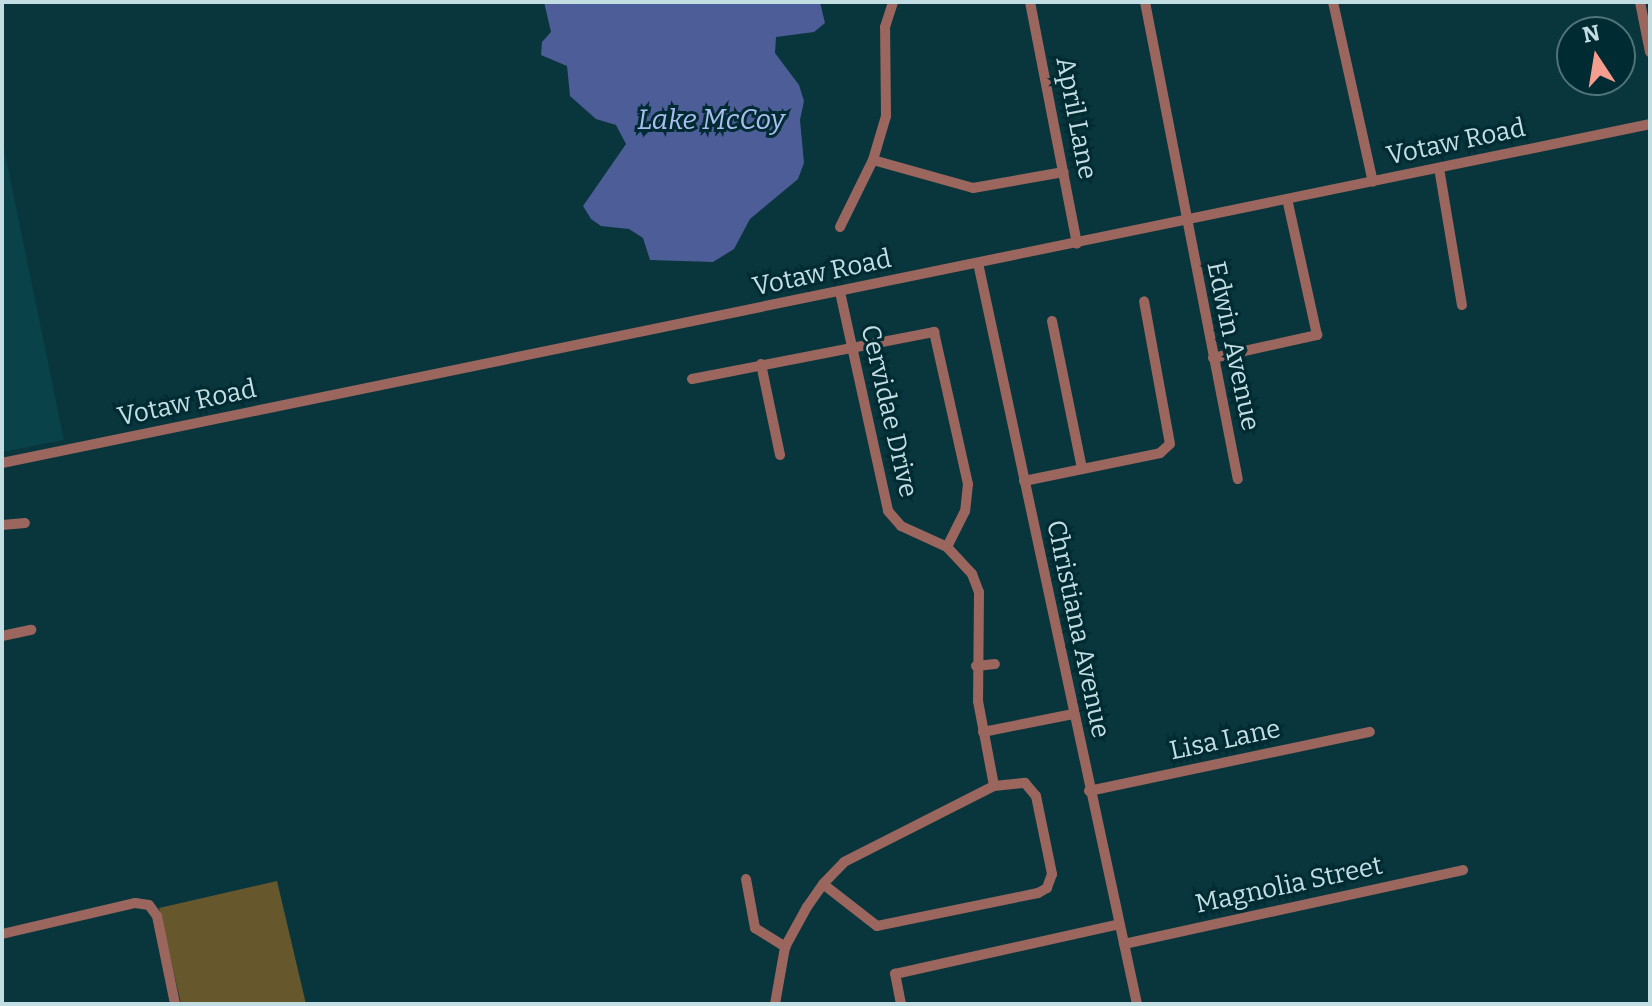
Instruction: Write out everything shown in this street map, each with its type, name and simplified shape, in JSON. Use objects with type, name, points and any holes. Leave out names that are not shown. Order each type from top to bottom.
[{"type":"street","points":[[840,227],[873,160],[887,108],[885,27],[893,2]]},
{"type":"street","name":"April Lane","points":[[1030,2],[1077,243]]},
{"type":"street","name":"Edwin Avenue","points":[[1145,2],[1177,150],[1185,221],[1238,479]]},
{"type":"street","points":[[1333,2],[1373,182]]},
{"type":"street","points":[[1640,2],[1650,52]]},
{"type":"street","name":"Votaw Road","points":[[2,463],[1650,124]]},
{"type":"street","points":[[873,160],[948,185],[973,188],[1064,172]]},
{"type":"street","points":[[1439,168],[1462,305]]},
{"type":"street","points":[[1213,358],[1317,335],[1287,199]]},
{"type":"street","name":"Christiana Avenue","points":[[978,263],[1137,1004]]},
{"type":"street","name":"Cervidae Drive","points":[[840,292],[888,511],[901,526],[947,547],[972,574],[979,592],[976,666],[983,732],[994,786]]},
{"type":"street","points":[[1024,481],[1160,453],[1170,444],[1144,301]]},
{"type":"street","points":[[1052,321],[1082,469]]},
{"type":"street","points":[[692,379],[924,330],[939,339],[968,484],[965,511],[947,547]]},
{"type":"street","points":[[761,364],[780,455]]},
{"type":"street","points":[[2,525],[25,523]]},
{"type":"street","points":[[2,636],[31,630]]},
{"type":"street","points":[[976,666],[995,664]]},
{"type":"street","points":[[983,732],[1073,714]]},
{"type":"street","name":"Lisa Lane","points":[[1089,791],[1370,732]]},
{"type":"street","points":[[775,1004],[785,947],[823,884],[861,850],[994,786],[1025,783],[1036,796],[1052,874],[1047,888],[1038,893],[877,926],[823,884]]},
{"type":"street","name":"Magnolia Street","points":[[1124,944],[1463,870]]},
{"type":"street","points":[[746,879],[755,928],[785,947]]},
{"type":"street","points":[[2,934],[135,903],[149,905],[157,916],[175,1004]]},
{"type":"street","points":[[901,1004],[895,974],[1120,924]]},
{"type":"shaded area","points":[[2,139],[64,440],[2,452]]},
{"type":"shaded area","points":[[277,881],[306,1004],[181,1004],[159,908]]},
{"type":"water","name":"Lake McCoy","points":[[544,2],[820,2],[825,23],[814,32],[776,37],[775,53],[799,85],[804,101],[800,120],[804,163],[798,179],[750,219],[734,249],[713,262],[650,260],[643,238],[629,229],[601,226],[591,219],[583,206],[626,144],[616,125],[596,119],[570,96],[567,66],[541,55],[542,42],[551,32]]}]
